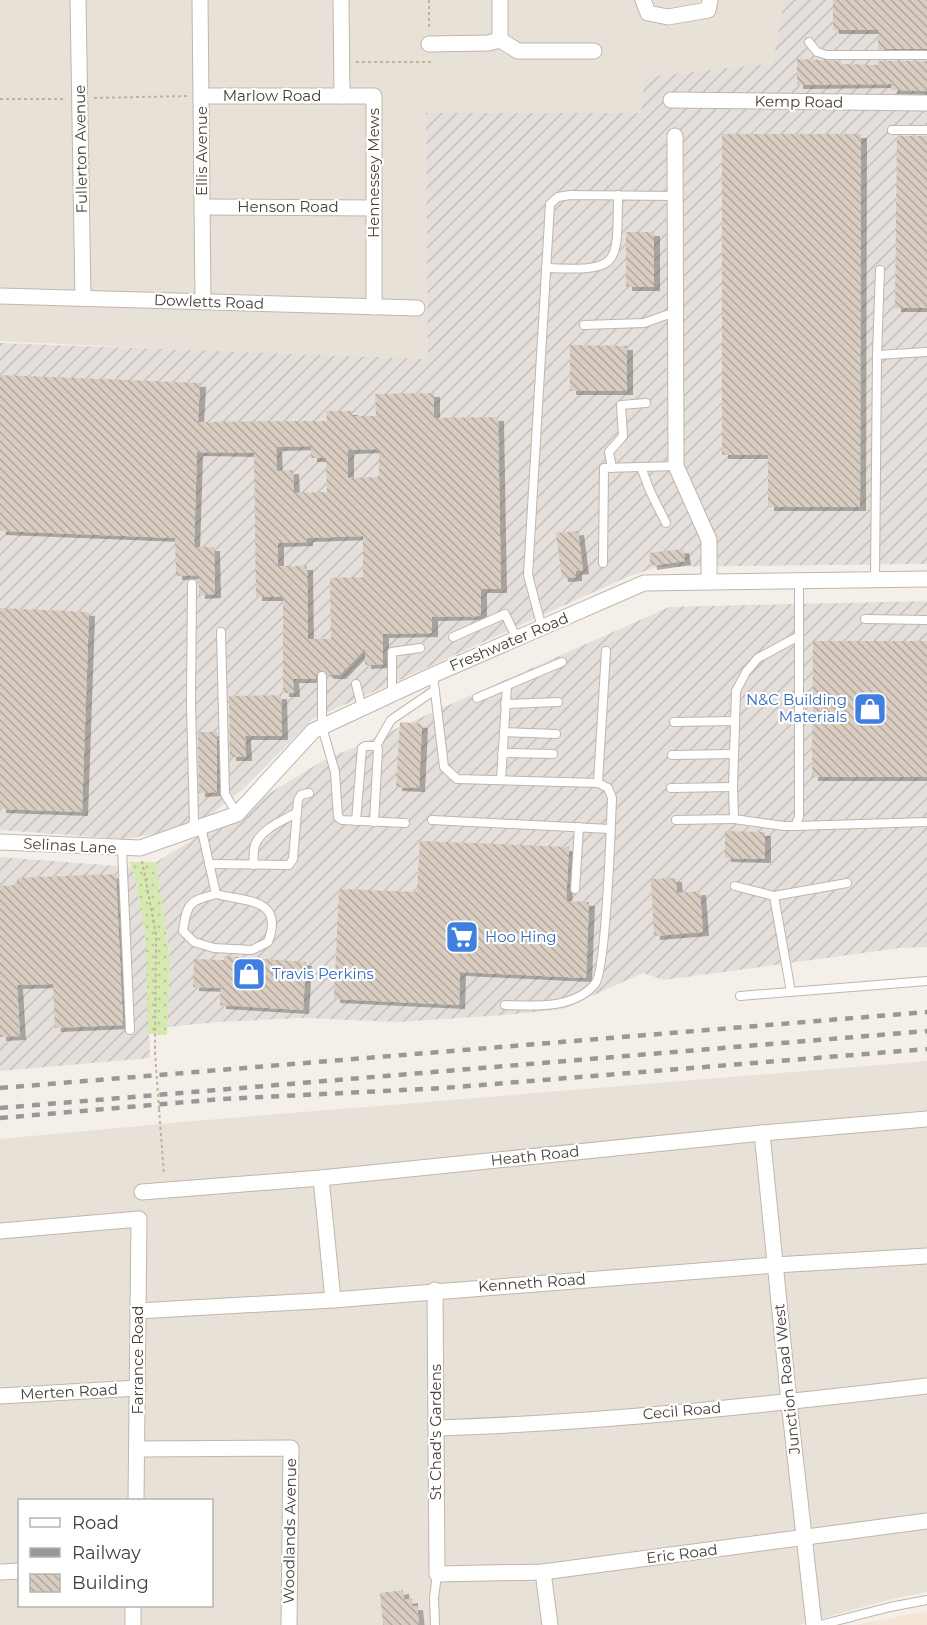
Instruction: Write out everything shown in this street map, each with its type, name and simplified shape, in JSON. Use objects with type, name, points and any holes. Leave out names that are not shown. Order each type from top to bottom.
[{"type":"street","name":"Fullerton Avenue","points":[[78,0],[83,298]]},
{"type":"street","name":"Ellis Avenue","points":[[200,0],[203,302]]},
{"type":"street","points":[[341,0],[342,96]]},
{"type":"street","points":[[500,0],[500,40]]},
{"type":"street","points":[[643,0],[648,13],[668,17],[708,10],[710,0]]},
{"type":"street","points":[[429,44],[488,43],[500,40],[518,51],[594,51]]},
{"type":"street","name":"Marlow Road","points":[[202,96],[342,96]]},
{"type":"street","name":"Hennessey Mews","points":[[342,96],[374,96],[374,307]]},
{"type":"street","name":"Kemp Road","points":[[671,100],[927,103]]},
{"type":"street","points":[[675,136],[676,466],[710,540],[709,582]]},
{"type":"street","name":"Henson Road","points":[[202,207],[374,208]]},
{"type":"street","name":"Dowletts Road","points":[[0,296],[417,308]]},
{"type":"street","name":"Freshwater Road","points":[[140,848],[237,814],[313,731],[392,694],[434,682],[517,639],[644,584],[927,579]]},
{"type":"street","name":"Selinas Lane","points":[[0,842],[140,848]]},
{"type":"street","name":"Heath Road","points":[[142,1192],[321,1178],[762,1133],[927,1119]]},
{"type":"street","name":"Junction Road West","points":[[762,1133],[814,1625]]},
{"type":"street","points":[[321,1178],[333,1300]]},
{"type":"street","name":"Farrance Road","points":[[0,1231],[139,1219],[136,1499]]},
{"type":"street","name":"Kenneth Road","points":[[138,1311],[333,1300],[435,1290],[927,1256]]},
{"type":"street","name":"St Chad's Gardens","points":[[435,1290],[437,1574]]},
{"type":"street","name":"Cecil Road","points":[[436,1428],[508,1426],[789,1402],[927,1386]]},
{"type":"street","name":"Merten Road","points":[[0,1396],[138,1388]]},
{"type":"street","name":"Woodlands Avenue","points":[[137,1449],[291,1448],[289,1625]]},
{"type":"street","name":"Eric Road","points":[[437,1574],[543,1572],[927,1521]]},
{"type":"street","points":[[0,1572],[18,1571]]},
{"type":"street","points":[[543,1572],[550,1625]]},
{"type":"street","points":[[133,1607],[133,1625]]},
{"type":"lane","points":[[809,42],[817,52],[827,55],[927,55]]},
{"type":"lane","points":[[892,130],[927,130]]},
{"type":"lane","points":[[542,628],[528,575],[550,204],[555,198],[570,195],[675,196]]},
{"type":"lane","points":[[546,268],[590,270],[600,267],[613,256],[616,247],[618,195]]},
{"type":"lane","points":[[875,579],[880,270]]},
{"type":"lane","points":[[584,325],[645,323],[675,312]]},
{"type":"lane","points":[[877,355],[927,352]]},
{"type":"lane","points":[[612,468],[609,452],[623,436],[621,405],[646,403]]},
{"type":"lane","points":[[603,563],[604,468],[676,466]]},
{"type":"lane","points":[[641,467],[666,523]]},
{"type":"lane","points":[[795,826],[800,817],[799,580]]},
{"type":"lane","points":[[192,584],[191,693],[194,821],[209,864],[216,894]]},
{"type":"lane","points":[[453,637],[504,614],[517,639]]},
{"type":"lane","points":[[865,619],[927,620]]},
{"type":"lane","points":[[221,632],[225,794],[237,814]]},
{"type":"lane","points":[[734,819],[736,691],[746,672],[758,658],[800,636]]},
{"type":"lane","points":[[392,694],[392,652],[420,648]]},
{"type":"lane","points":[[598,783],[606,651]]},
{"type":"lane","points":[[477,698],[562,662]]},
{"type":"lane","points":[[322,676],[322,727],[335,772],[338,817],[342,820],[405,823]]},
{"type":"lane","points":[[374,822],[378,749],[376,746],[391,720],[434,682]]},
{"type":"lane","points":[[434,682],[444,767],[457,779],[598,783],[608,788],[612,798],[603,952],[598,980],[579,996],[560,1003],[505,1005]]},
{"type":"lane","points":[[356,684],[362,708]]},
{"type":"lane","points":[[501,780],[507,686]]},
{"type":"lane","points":[[506,704],[558,702]]},
{"type":"lane","points":[[674,722],[735,721]]},
{"type":"lane","points":[[504,732],[556,734]]},
{"type":"lane","points":[[356,821],[362,748],[376,746]]},
{"type":"lane","points":[[502,753],[553,754]]},
{"type":"lane","points":[[672,755],[734,754]]},
{"type":"lane","points":[[671,788],[733,787]]},
{"type":"lane","points":[[209,864],[289,865],[292,863],[298,800],[302,795],[309,793]]},
{"type":"lane","points":[[253,865],[254,846],[261,836],[296,813]]},
{"type":"lane","points":[[676,819],[734,819],[784,826],[927,822]]},
{"type":"lane","points":[[432,820],[610,829]]},
{"type":"lane","points":[[575,889],[579,828]]},
{"type":"lane","points":[[122,849],[130,1030]]},
{"type":"lane","points":[[735,886],[774,896],[847,883]]},
{"type":"lane","points":[[216,894],[258,902],[269,913],[273,930],[268,942],[252,950],[214,948],[194,942],[183,931],[186,910],[196,898],[216,894]]},
{"type":"lane","points":[[774,896],[791,992]]},
{"type":"lane","points":[[740,996],[927,981]]},
{"type":"lane","points":[[435,1625],[434,1598],[437,1574]]},
{"type":"lane","points":[[820,1625],[927,1600]]},
{"type":"path","points":[[342,63],[430,62],[429,0]]},
{"type":"path","points":[[0,99],[202,96]]},
{"type":"path","points":[[140,848],[156,934],[153,1034],[165,1191]]},
{"type":"shaded area","points":[[0,0],[784,0],[773,63],[644,77],[641,113],[426,113],[429,359],[0,341]]},
{"type":"shaded area","points":[[784,0],[927,0],[927,564],[657,567],[627,577],[313,719],[242,790],[199,824],[125,839],[0,830],[0,343],[428,359],[426,113],[641,113],[644,77],[773,63]]},
{"type":"shaded area","points":[[927,601],[927,947],[900,948],[664,980],[643,973],[563,1009],[398,1022],[306,1018],[167,1027],[170,961],[156,862],[321,762],[669,607]]},
{"type":"shaded area","points":[[0,857],[131,867],[135,875],[146,942],[150,1058],[0,1071]]},
{"type":"shaded area","points":[[927,1061],[927,1592],[888,1600],[799,1625],[0,1625],[0,1139]]},
{"type":"shaded area","points":[[927,1611],[927,1625],[856,1625],[896,1617]]},
{"type":"green space","points":[[129,862],[156,862],[170,961],[167,1035],[148,1034],[146,942],[135,875]]},
{"type":"building","points":[[833,0],[927,0],[927,49],[878,49],[878,30],[833,30]]},
{"type":"building","points":[[797,59],[878,65],[878,61],[927,61],[927,91],[891,90],[892,84],[797,85]]},
{"type":"building","points":[[722,134],[861,134],[860,507],[768,507],[768,455],[722,455]]},
{"type":"building","points":[[897,136],[927,136],[927,308],[895,308]]},
{"type":"building","points":[[626,232],[654,232],[654,287],[626,287]]},
{"type":"building","points":[[570,345],[627,346],[627,391],[570,391]]},
{"type":"building","points":[[0,375],[200,383],[198,422],[327,421],[326,411],[352,411],[352,416],[376,416],[375,394],[434,393],[434,418],[498,417],[501,589],[481,589],[481,616],[432,617],[432,633],[383,634],[383,664],[365,665],[365,649],[340,675],[328,675],[320,671],[316,679],[293,679],[294,693],[283,693],[283,597],[256,597],[254,453],[197,452],[194,547],[214,547],[215,594],[199,595],[199,575],[176,576],[175,538],[0,531]],"holes":[[[311,446],[311,458],[326,458],[327,492],[294,493],[293,470],[277,471],[276,447]],[[379,449],[379,477],[348,478],[348,450]],[[363,536],[363,577],[330,578],[331,639],[308,639],[307,566],[278,566],[278,543],[307,542],[307,538]]]},
{"type":"building","points":[[578,531],[583,570],[576,571],[576,577],[562,578],[556,533]]},
{"type":"building","points":[[683,549],[685,561],[651,566],[649,553]]},
{"type":"building","points":[[0,608],[89,612],[82,812],[0,809]]},
{"type":"building","name":"N&C Building Materials","points":[[813,641],[927,641],[927,777],[812,777]]},
{"type":"building","points":[[281,695],[282,736],[245,736],[246,757],[230,757],[229,696]]},
{"type":"building","points":[[400,722],[422,724],[419,788],[396,787]]},
{"type":"building","points":[[198,732],[217,732],[217,792],[199,793]]},
{"type":"building","points":[[725,831],[765,832],[765,859],[725,858]]},
{"type":"building","name":"Hoo Hing","points":[[420,841],[569,847],[566,901],[589,902],[586,978],[460,972],[459,1005],[334,999],[339,889],[417,892]]},
{"type":"building","points":[[116,874],[123,1025],[55,1028],[53,984],[17,985],[20,1036],[0,1037],[0,886],[17,885],[17,878]]},
{"type":"building","points":[[676,878],[677,893],[700,891],[703,932],[654,936],[651,879]]},
{"type":"building","name":"Travis Perkins","points":[[224,956],[306,962],[303,1010],[220,1005],[221,988],[193,987],[194,959],[224,960]]},
{"type":"building","points":[[403,1590],[404,1600],[412,1599],[412,1606],[417,1606],[419,1625],[383,1625],[380,1593]]},
{"type":"railway","points":[[0,1088],[927,1012]]},
{"type":"railway","points":[[0,1108],[927,1031]]},
{"type":"railway","points":[[0,1118],[222,1099],[444,1088],[927,1049]]},
{"type":"place","name":"N&C Building Materials","points":[[870,709]]},
{"type":"place","name":"Hoo Hing","points":[[462,937]]},
{"type":"place","name":"Travis Perkins","points":[[249,974]]}]
